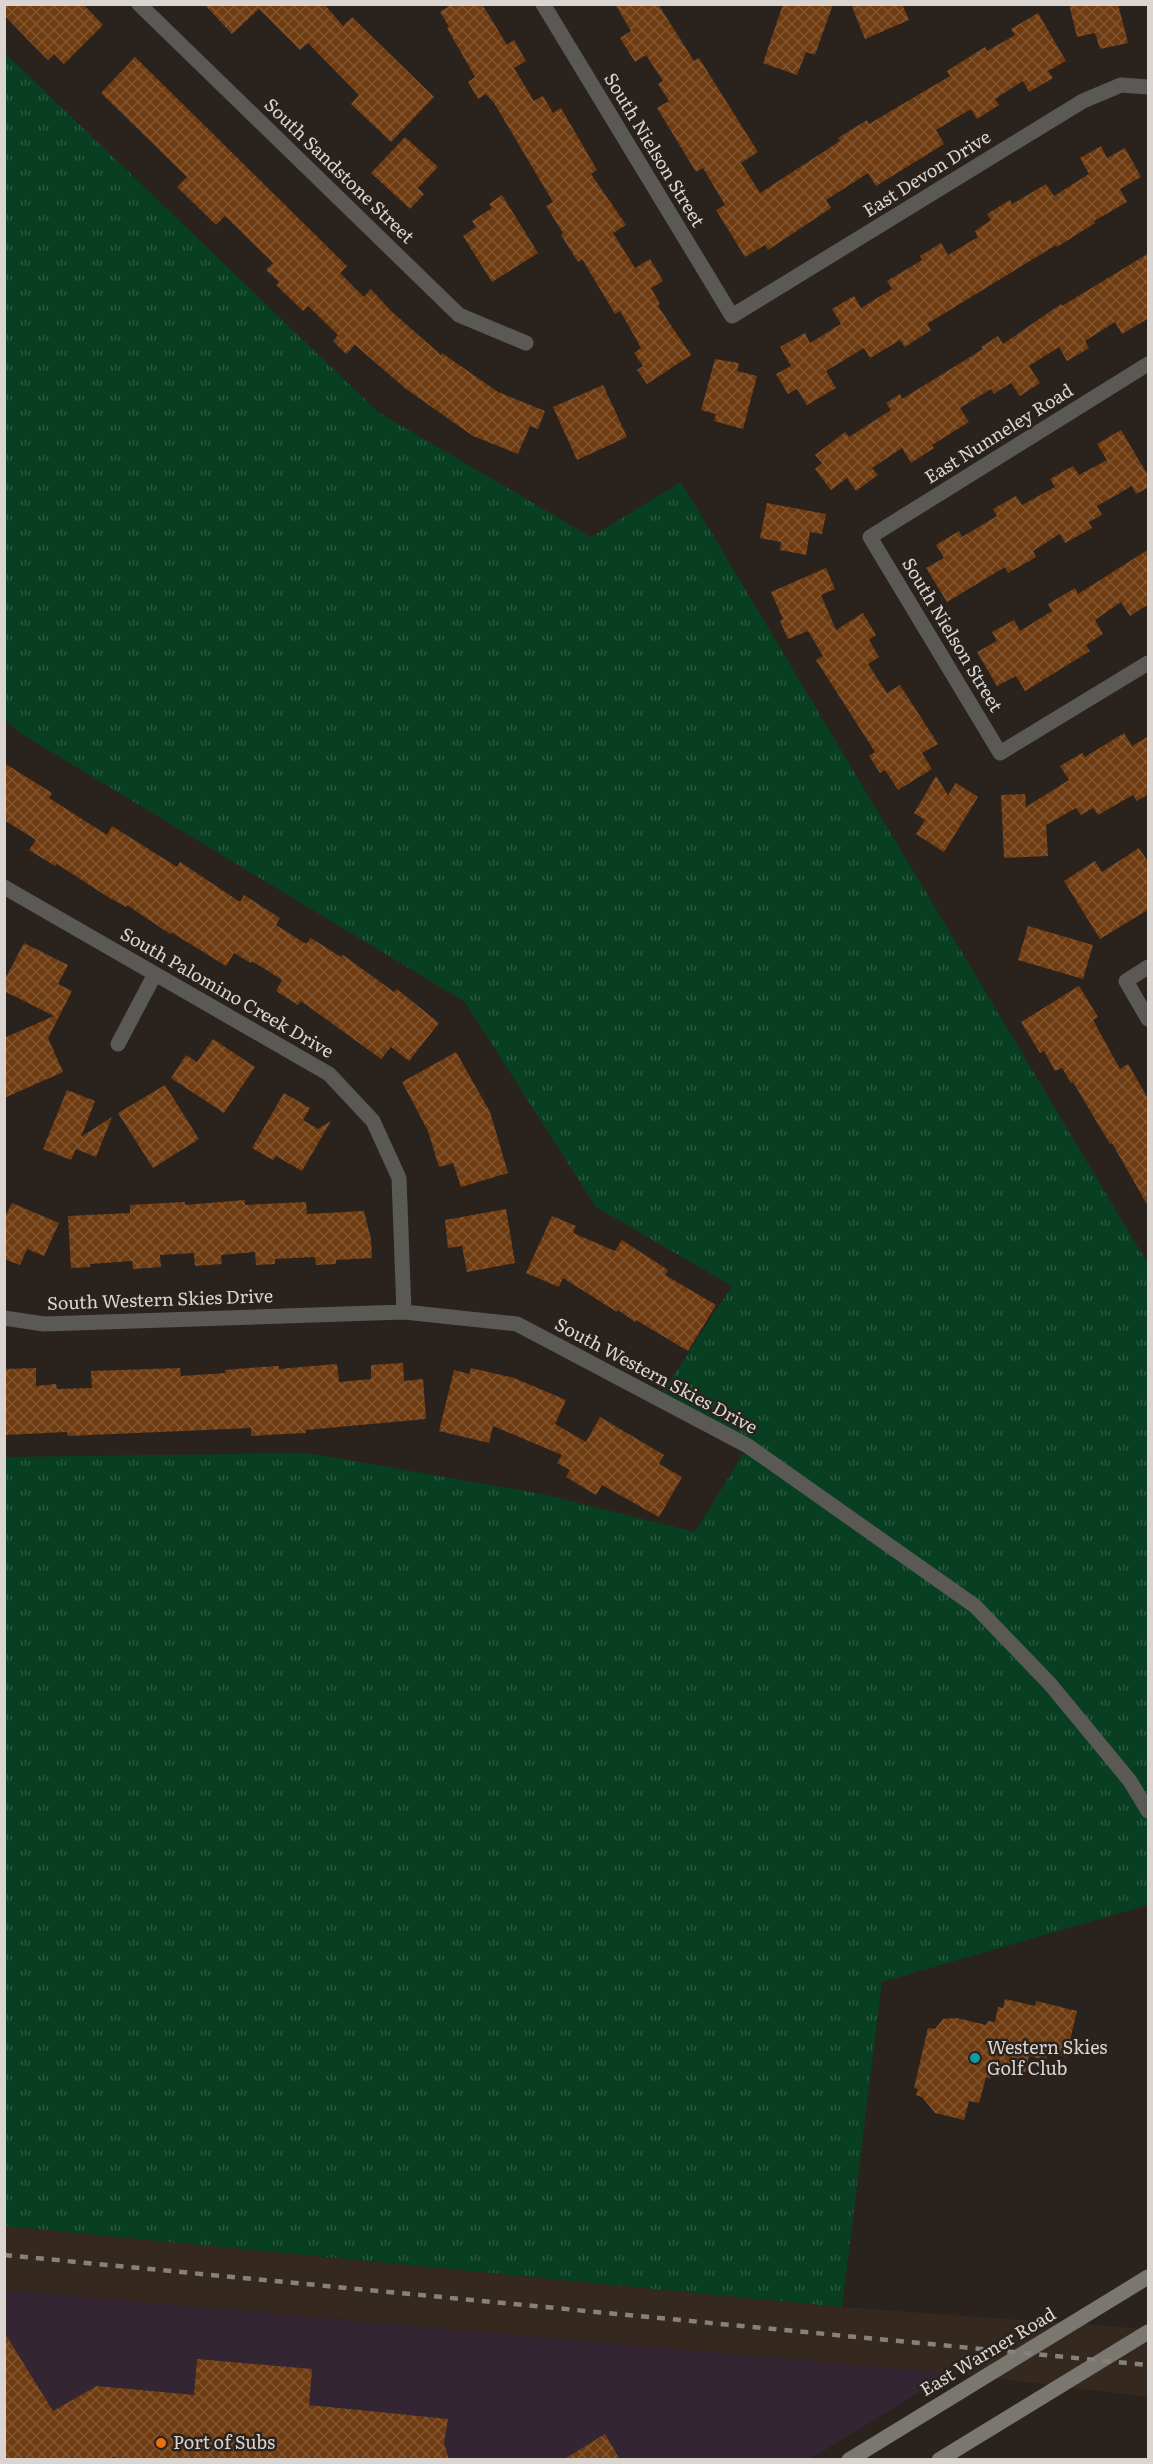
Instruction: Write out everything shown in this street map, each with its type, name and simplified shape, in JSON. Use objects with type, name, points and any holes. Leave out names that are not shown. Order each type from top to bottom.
[{"type":"main road","name":"East Warner Road","points":[[849,2460],[1149,2277]]},
{"type":"main road","points":[[939,2460],[1149,2332]]},
{"type":"street","name":"South Sandstone Street","points":[[139,4],[459,315],[526,343]]},
{"type":"street","name":"South Nielson Street","points":[[543,4],[732,316]]},
{"type":"street","name":"East Devon Drive","points":[[732,316],[1083,100],[1121,85],[1149,87]]},
{"type":"street","name":"East Nunneley Road","points":[[870,537],[1149,364]]},
{"type":"street","name":"South Nielson Street","points":[[870,537],[1000,753],[1149,663]]},
{"type":"street","name":"South Palomino Creek Drive","points":[[4,887],[328,1074],[373,1121],[399,1178],[404,1312]]},
{"type":"street","points":[[1149,967],[1126,981],[1149,1019]]},
{"type":"street","points":[[118,1044],[155,974]]},
{"type":"street","name":"South Western Skies Drive","points":[[4,1318],[44,1324],[404,1312],[516,1324],[748,1446],[975,1606],[1050,1684],[1130,1781],[1149,1811]]},
{"type":"shaded area","points":[[4,2226],[842,2307],[1148,2329],[1148,2397],[951,2373],[5,2290]]},
{"type":"shaded area","points":[[4,2290],[951,2373],[810,2459],[5,2459]]},
{"type":"green space","points":[[4,52],[378,412],[591,537],[681,482],[1148,1264],[1148,1905],[882,1982],[842,2307],[5,2226],[5,1457],[308,1453],[542,1494],[695,1532],[748,1446],[658,1399],[732,1286],[596,1207],[465,1002],[20,733],[5,720]]},
{"type":"building","points":[[4,4],[83,4],[103,25],[64,64],[54,54],[48,60],[4,15]]},
{"type":"building","points":[[204,4],[324,4],[343,26],[352,17],[434,97],[391,142],[351,104],[359,95],[308,43],[300,50],[259,9],[232,34]]},
{"type":"building","points":[[452,4],[482,4],[507,45],[514,40],[526,61],[514,68],[534,101],[543,96],[553,113],[561,108],[597,170],[591,174],[626,225],[613,233],[635,268],[650,259],[663,281],[651,288],[660,304],[658,306],[691,355],[647,384],[637,370],[643,366],[634,353],[641,348],[620,311],[615,314],[582,259],[578,262],[561,235],[563,233],[546,206],[553,202],[494,103],[486,94],[478,99],[468,82],[475,77],[440,12]]},
{"type":"building","points":[[615,4],[658,4],[694,61],[699,58],[758,152],[741,163],[760,193],[840,141],[838,138],[867,120],[869,124],[950,76],[947,71],[985,47],[987,51],[1015,35],[1011,29],[1038,13],[1066,61],[1048,71],[1053,78],[1029,92],[1023,81],[995,99],[999,105],[977,119],[971,109],[936,130],[944,144],[876,186],[868,173],[826,200],[831,208],[768,250],[765,245],[745,257],[716,210],[725,205],[703,168],[696,172],[657,108],[669,101],[658,84],[663,81],[646,55],[635,62],[620,38],[631,31]]},
{"type":"building","points":[[783,4],[833,4],[815,55],[806,52],[797,75],[763,63]]},
{"type":"building","points":[[851,4],[902,4],[909,20],[865,39]]},
{"type":"building","points":[[1069,4],[1118,4],[1128,43],[1100,49],[1095,33],[1077,37]]},
{"type":"building","points":[[135,57],[347,266],[340,273],[364,297],[371,289],[390,310],[441,355],[442,353],[498,392],[545,411],[538,429],[530,426],[518,454],[473,436],[406,389],[355,345],[346,354],[333,341],[338,335],[308,306],[303,311],[276,285],[279,282],[266,270],[273,263],[225,216],[216,225],[177,187],[187,177],[101,93]]},
{"type":"building","points":[[405,137],[438,167],[418,188],[424,194],[410,209],[371,173]]},
{"type":"building","points":[[1101,146],[1107,158],[1125,148],[1141,177],[1120,189],[1127,202],[1094,221],[1095,223],[1057,247],[1056,245],[927,324],[931,330],[905,347],[900,340],[870,358],[864,348],[826,371],[836,388],[807,405],[797,389],[788,394],[776,374],[791,366],[780,347],[805,333],[810,343],[841,324],[832,309],[854,296],[861,308],[892,289],[887,281],[922,260],[920,256],[941,243],[948,255],[978,237],[975,231],[991,220],[987,214],[1010,200],[1012,204],[1046,184],[1054,196],[1089,174],[1080,158]]},
{"type":"building","points":[[502,195],[538,253],[492,282],[463,236],[476,227],[472,221],[492,208],[489,204]]},
{"type":"building","points":[[1149,253],[1149,318],[1122,334],[1115,322],[1085,341],[1089,348],[1067,361],[1059,347],[1029,366],[1040,383],[1020,396],[1011,383],[994,394],[991,389],[960,408],[969,422],[932,445],[934,448],[911,463],[902,448],[872,468],[878,475],[856,491],[847,478],[831,490],[815,469],[822,463],[815,455],[845,432],[849,437],[891,410],[886,403],[900,394],[902,399],[983,349],[981,347],[998,336],[1003,344],[1061,304],[1062,306]]},
{"type":"building","points":[[715,359],[739,363],[737,371],[757,376],[743,429],[714,421],[716,414],[701,410]]},
{"type":"building","points":[[603,385],[627,437],[577,460],[553,407]]},
{"type":"building","points":[[1121,430],[1149,477],[1149,487],[1136,494],[1132,486],[1097,506],[1102,515],[1089,522],[1092,528],[1065,543],[1060,534],[1033,551],[1036,557],[1008,573],[1005,567],[947,602],[926,568],[944,558],[936,545],[959,531],[962,537],[997,516],[993,509],[1016,496],[1022,505],[1055,487],[1050,479],[1073,466],[1079,475],[1107,460],[1097,444]]},
{"type":"building","points":[[767,503],[826,514],[822,534],[810,532],[806,555],[780,550],[781,542],[760,538]]},
{"type":"building","points":[[1149,549],[1149,604],[1130,616],[1121,602],[1095,620],[1103,634],[1086,645],[1090,651],[1025,691],[1016,676],[997,686],[977,652],[997,641],[992,632],[1014,620],[1020,631],[1052,611],[1048,604],[1075,588],[1078,594]]},
{"type":"building","points":[[826,568],[835,589],[821,595],[836,630],[863,613],[876,635],[869,640],[879,657],[868,664],[887,693],[900,685],[938,744],[922,753],[932,769],[898,790],[885,770],[880,773],[869,756],[875,752],[816,660],[823,656],[808,631],[788,639],[780,621],[783,619],[771,592]]},
{"type":"building","points":[[1124,733],[1132,746],[1149,736],[1149,794],[1137,801],[1133,795],[1098,815],[1093,808],[1081,815],[1076,808],[1046,825],[1048,856],[1004,858],[1001,795],[1025,794],[1026,807],[1069,780],[1060,766],[1082,753],[1085,757]]},
{"type":"building","points":[[4,763],[52,793],[49,798],[107,835],[112,826],[177,867],[180,862],[240,902],[244,895],[280,918],[276,925],[306,944],[311,938],[341,957],[343,955],[394,992],[397,989],[439,1023],[409,1061],[391,1047],[381,1059],[301,1001],[298,1005],[276,991],[282,980],[252,961],[251,963],[234,953],[226,966],[171,932],[170,934],[127,905],[126,907],[108,897],[57,864],[55,866],[29,850],[36,840],[4,820]]},
{"type":"building","points":[[936,776],[948,795],[956,783],[978,797],[944,852],[916,834],[925,820],[914,813]]},
{"type":"building","points":[[1139,848],[1149,863],[1149,909],[1100,939],[1064,881],[1095,861],[1102,872]]},
{"type":"building","points":[[1028,926],[1093,945],[1083,979],[1018,960]]},
{"type":"building","points":[[24,943],[68,965],[58,984],[72,991],[48,1038],[63,1072],[4,1098],[4,1038],[54,1016],[4,991],[4,981]]},
{"type":"building","points":[[1079,986],[1098,1017],[1093,1020],[1120,1069],[1128,1064],[1149,1100],[1149,1208],[1112,1143],[1110,1144],[1073,1082],[1071,1083],[1062,1068],[1055,1071],[1044,1051],[1040,1053],[1021,1022]]},
{"type":"building","points":[[213,1039],[255,1067],[224,1113],[171,1078],[186,1055],[197,1062]]},
{"type":"building","points":[[456,1052],[490,1112],[508,1173],[461,1187],[453,1163],[439,1167],[428,1131],[402,1082]]},
{"type":"building","points":[[165,1085],[199,1139],[153,1168],[118,1113]]},
{"type":"building","points":[[67,1090],[95,1101],[81,1137],[112,1117],[96,1157],[76,1149],[71,1160],[43,1149]]},
{"type":"building","points":[[284,1093],[310,1108],[303,1120],[318,1129],[331,1121],[302,1171],[276,1156],[273,1160],[252,1148]]},
{"type":"building","points":[[245,1200],[245,1205],[306,1202],[307,1214],[364,1211],[371,1239],[372,1258],[336,1260],[336,1264],[316,1265],[315,1257],[275,1259],[275,1264],[256,1265],[255,1252],[221,1255],[222,1264],[195,1266],[194,1253],[160,1255],[161,1267],[133,1269],[132,1261],[90,1264],[90,1267],[71,1268],[68,1216],[130,1213],[130,1205],[185,1202],[185,1205]]},
{"type":"building","points":[[12,1203],[59,1223],[44,1256],[27,1249],[20,1265],[4,1259],[4,1219]]},
{"type":"building","points":[[506,1209],[515,1263],[467,1272],[462,1246],[448,1248],[445,1220]]},
{"type":"building","points":[[552,1216],[576,1226],[573,1233],[615,1251],[622,1240],[668,1270],[665,1275],[716,1305],[688,1351],[618,1310],[617,1312],[563,1278],[559,1287],[526,1273]]},
{"type":"building","points":[[403,1363],[404,1381],[423,1379],[426,1419],[306,1430],[306,1433],[251,1436],[251,1428],[68,1436],[67,1432],[5,1435],[4,1369],[36,1368],[36,1386],[56,1384],[57,1389],[92,1388],[91,1371],[180,1368],[181,1376],[226,1373],[225,1370],[248,1368],[279,1366],[279,1369],[337,1364],[339,1382],[371,1379],[371,1365]]},
{"type":"building","points":[[471,1368],[514,1378],[566,1400],[555,1424],[586,1442],[600,1417],[664,1455],[659,1464],[682,1477],[659,1517],[602,1485],[596,1495],[566,1477],[570,1470],[557,1463],[562,1455],[493,1426],[489,1443],[439,1431],[454,1370],[469,1374]]},
{"type":"building","name":"Western Skies Golf Club","points":[[1005,1999],[1035,2006],[1036,2001],[1077,2011],[1066,2057],[1048,2052],[1046,2060],[1029,2056],[1025,2073],[1005,2068],[1003,2074],[992,2071],[990,2079],[986,2077],[979,2103],[969,2101],[964,2120],[935,2113],[922,2097],[916,2095],[918,2089],[914,2088],[928,2028],[935,2029],[943,2019],[957,2018],[986,2025],[988,2021],[995,2022],[998,2007],[1003,2008]]},
{"type":"building","points":[[4,2332],[53,2411],[97,2386],[194,2395],[197,2359],[312,2369],[309,2405],[448,2419],[444,2443],[449,2460],[133,2460],[113,2457],[109,2460],[4,2460]]},
{"type":"building","points":[[605,2434],[620,2460],[563,2460]]},
{"type":"railway","points":[[4,2255],[1148,2365]]},
{"type":"place","name":"Western Skies Golf Club","points":[[975,2058]]},
{"type":"place","name":"Port of Subs","points":[[161,2443]]}]
